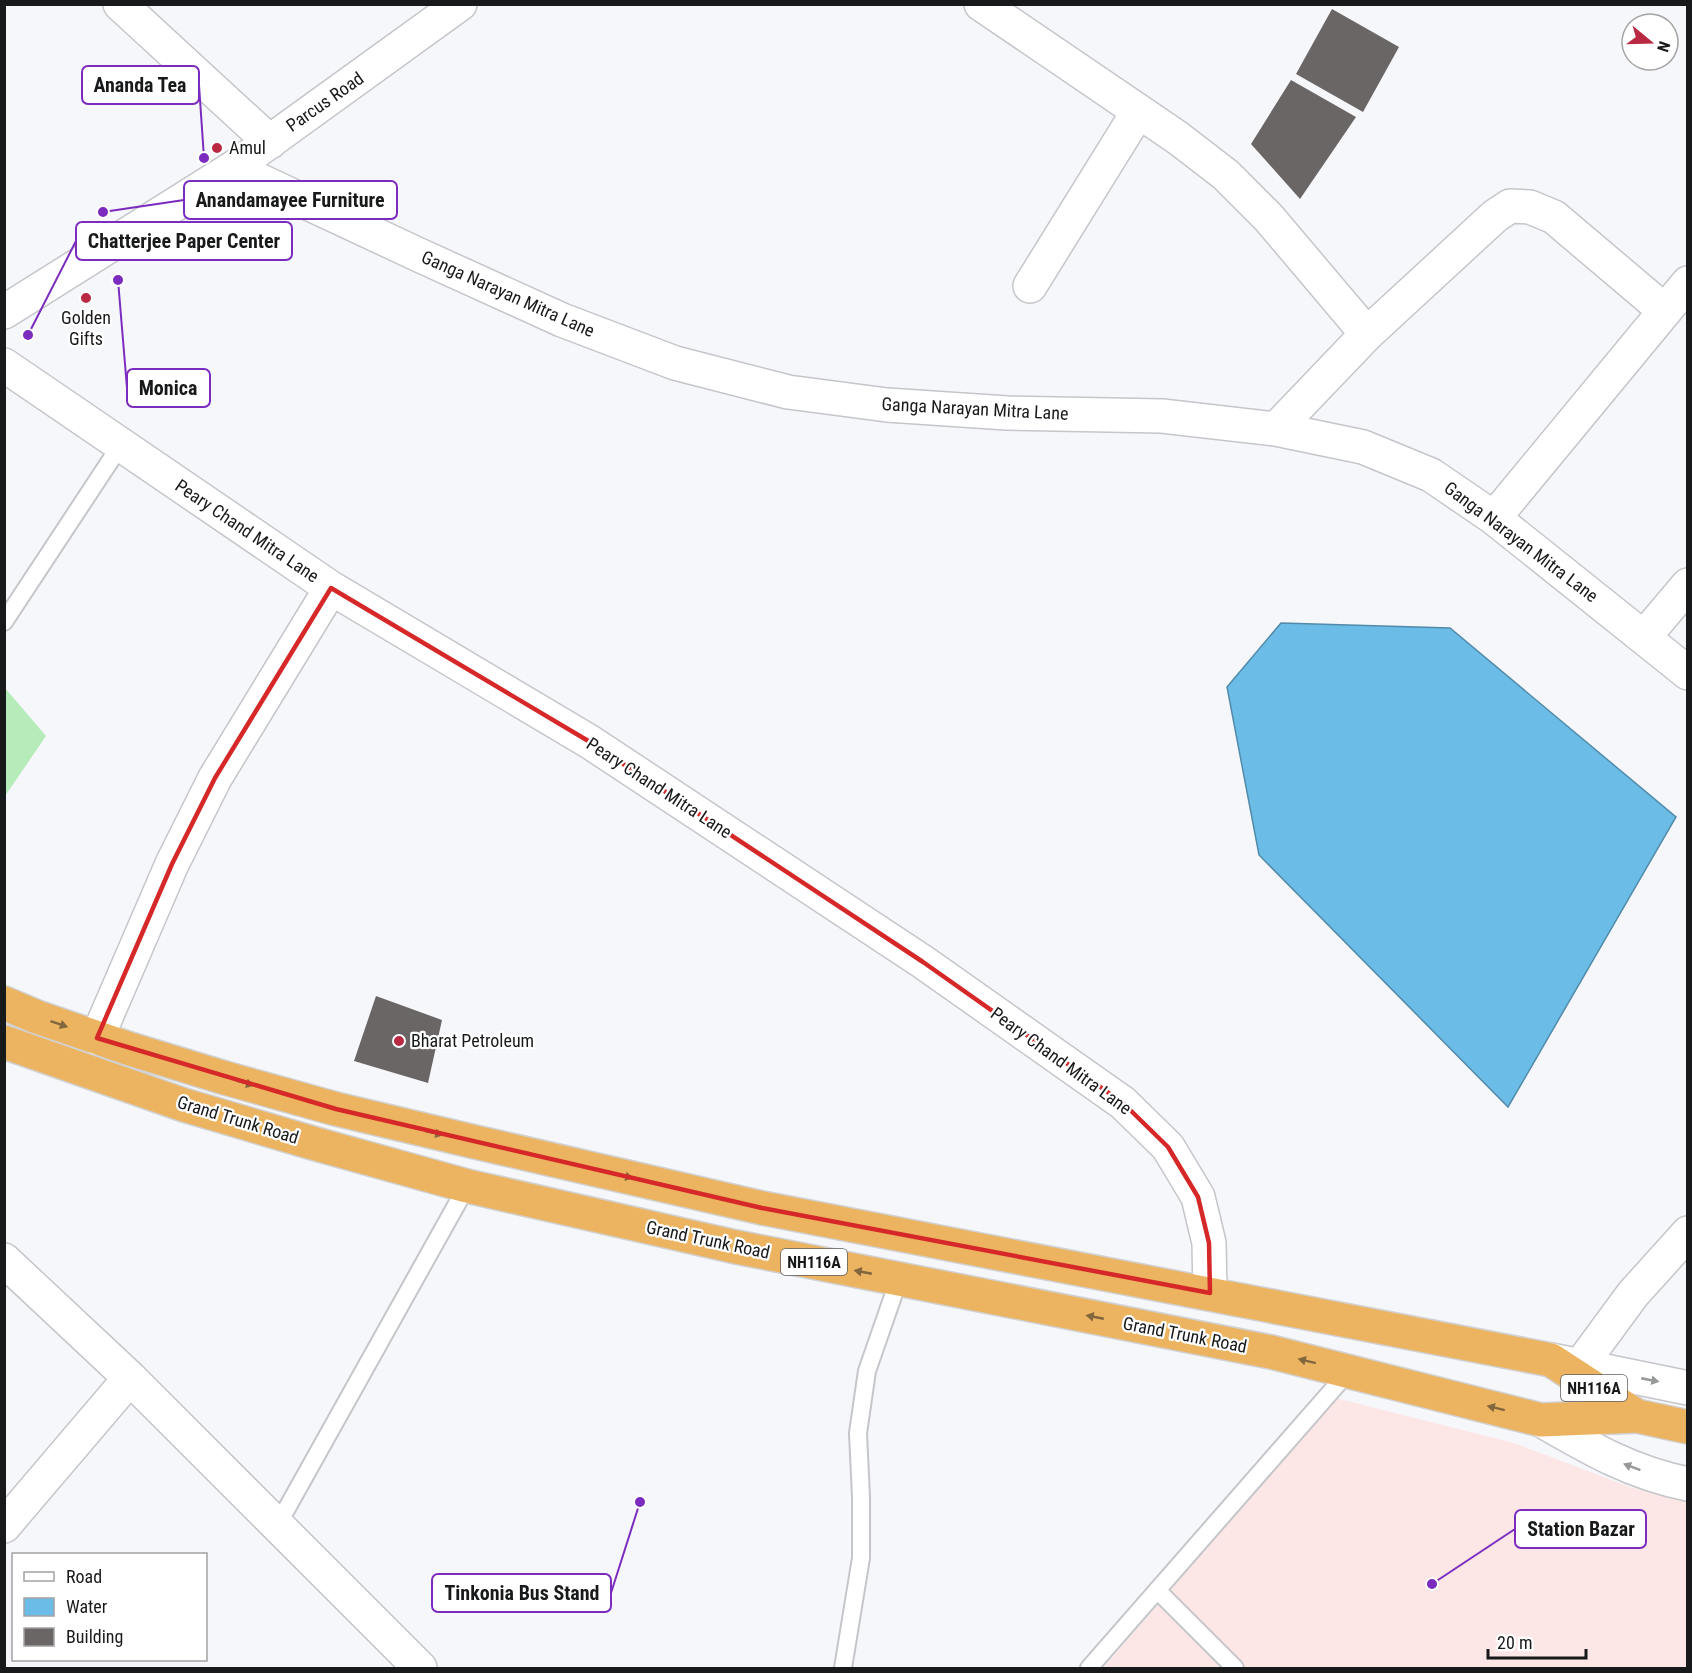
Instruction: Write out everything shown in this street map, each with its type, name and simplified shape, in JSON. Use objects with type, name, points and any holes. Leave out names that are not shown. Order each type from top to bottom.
[{"type":"highway","name":"Grand Trunk Road","points":[[4,1003],[97,1038],[215,1075],[336,1109],[475,1142],[762,1208],[1566,1363]]},
{"type":"highway","name":"Grand Trunk Road","points":[[4,1042],[184,1105],[466,1186],[736,1247],[1260,1349],[1541,1420],[1637,1416]]},
{"type":"highway","name":"NH116A","points":[[1566,1363],[1637,1416],[1688,1427]]},
{"type":"street","points":[[120,4],[270,142]]},
{"type":"street","name":"Parcus Road","points":[[4,312],[233,168],[460,4]]},
{"type":"street","points":[[981,4],[1178,138],[1226,175],[1268,217],[1367,334]]},
{"type":"street","points":[[1030,286],[1138,112]]},
{"type":"street","name":"Ganga Narayan Mitra Lane","points":[[233,168],[562,320],[675,363],[788,392],[887,405],[1007,413],[1162,416],[1276,429],[1363,447],[1431,475],[1494,518],[1688,674]]},
{"type":"street","points":[[1276,429],[1367,334],[1495,216],[1510,206],[1530,207],[1554,218],[1665,311]]},
{"type":"street","points":[[1494,518],[1688,283]]},
{"type":"street","name":"Peary Chand Mitra Lane","points":[[4,365],[331,588],[590,742],[923,962],[1123,1103],[1168,1147],[1198,1197],[1209,1243],[1210,1293]]},
{"type":"street","points":[[1644,637],[1688,585]]},
{"type":"street","points":[[97,1038],[172,864],[215,778],[331,588]]},
{"type":"street","points":[[1566,1363],[1688,1233]]},
{"type":"street","points":[[4,1260],[130,1378],[420,1668]]},
{"type":"street","points":[[1566,1363],[1688,1388]]},
{"type":"street","points":[[4,1526],[130,1378]]},
{"type":"street","points":[[1541,1420],[1600,1455],[1635,1469],[1688,1484]]},
{"type":"lane","points":[[4,622],[120,446]]},
{"type":"lane","points":[[277,1526],[466,1186]]},
{"type":"lane","points":[[843,1668],[861,1558],[858,1433],[867,1371],[899,1279]]},
{"type":"lane","points":[[1089,1668],[1349,1371]]},
{"type":"lane","points":[[1157,1590],[1235,1668]]},
{"type":"highlighted area","points":[[331,588],[590,742],[923,962],[1123,1103],[1168,1147],[1198,1197],[1209,1243],[1210,1293],[762,1208],[336,1109],[97,1038],[172,864],[215,778]]},
{"type":"shaded area","points":[[1336,1398],[1514,1443],[1630,1487],[1687,1500],[1687,1668],[1103,1668]]},
{"type":"green space","points":[[5,688],[46,736],[5,796]]},
{"type":"water","points":[[1281,623],[1450,628],[1676,817],[1508,1107],[1259,855],[1227,687]]},
{"type":"building","points":[[1332,9],[1399,47],[1363,112],[1296,74]]},
{"type":"building","points":[[1291,80],[1356,117],[1300,199],[1251,144]]},
{"type":"building","name":"Bharat Petroleum","points":[[376,996],[442,1020],[428,1083],[354,1061]]},
{"type":"place","name":"Amul","points":[[217,148]]},
{"type":"place","name":"Ananda Tea","points":[[204,158]]},
{"type":"place","name":"Anandamayee Furniture","points":[[103,212]]},
{"type":"place","name":"Monica","points":[[118,280]]},
{"type":"place","name":"Golden Gifts","points":[[86,298]]},
{"type":"place","name":"Chatterjee Paper Center","points":[[28,335]]},
{"type":"place","name":"Bharat Petroleum","points":[[399,1041]]},
{"type":"place","name":"Tinkonia Bus Stand","points":[[640,1502]]},
{"type":"place","name":"Station Bazar","points":[[1432,1584]]}]
